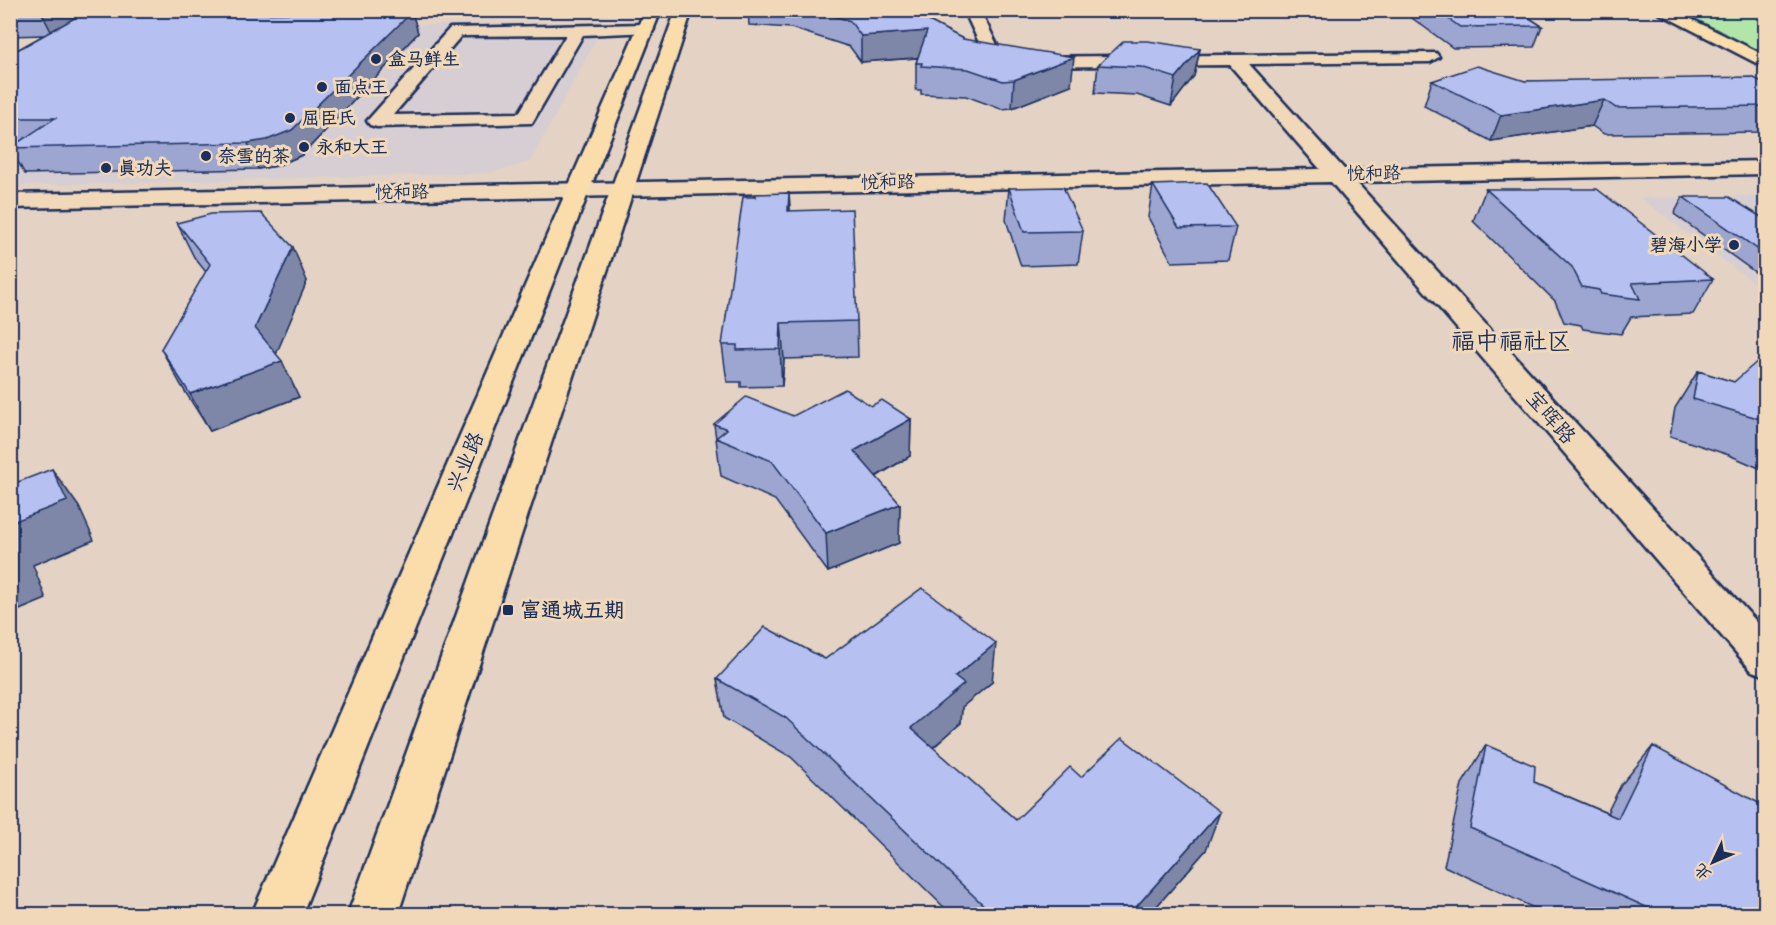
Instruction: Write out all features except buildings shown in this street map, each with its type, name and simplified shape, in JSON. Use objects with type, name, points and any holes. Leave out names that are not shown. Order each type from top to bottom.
[{"type":"main road","points":[[373,915],[684,10]]},
{"type":"main road","points":[[1660,10],[1766,63]]},
{"type":"main road","name":"兴业路","points":[[277,915],[650,20]]},
{"type":"street","points":[[972,10],[997,62],[1430,57]]},
{"type":"street","points":[[578,29],[525,119],[377,122],[456,31],[578,29],[650,20]]},
{"type":"street","name":"宝晖路","points":[[1235,59],[1766,660]]},
{"type":"street","name":"悦和路","points":[[10,201],[579,188],[1766,167]]},
{"type":"shaded area","points":[[605,23],[530,162],[489,173],[11,186],[10,151],[192,28]]},
{"type":"shaded area","name":"碧海小学","points":[[1765,196],[1765,291],[1640,198]]},
{"type":"green space","points":[[1676,11],[1765,11],[1765,54]]},
{"type":"place","name":"盒马鲜生","points":[[376,59]]},
{"type":"place","name":"面点王","points":[[322,87]]},
{"type":"place","name":"屈臣氏","points":[[290,118]]},
{"type":"place","name":"永和大王","points":[[304,147]]},
{"type":"place","name":"奈雪的茶","points":[[206,156]]},
{"type":"place","name":"真功夫","points":[[106,168]]},
{"type":"place","name":"碧海小学","points":[[1734,245]]},
{"type":"place","name":"富通城五期","points":[[508,610]]},
{"type":"district","name":"福中福社区","points":[[1511,341]]}]
